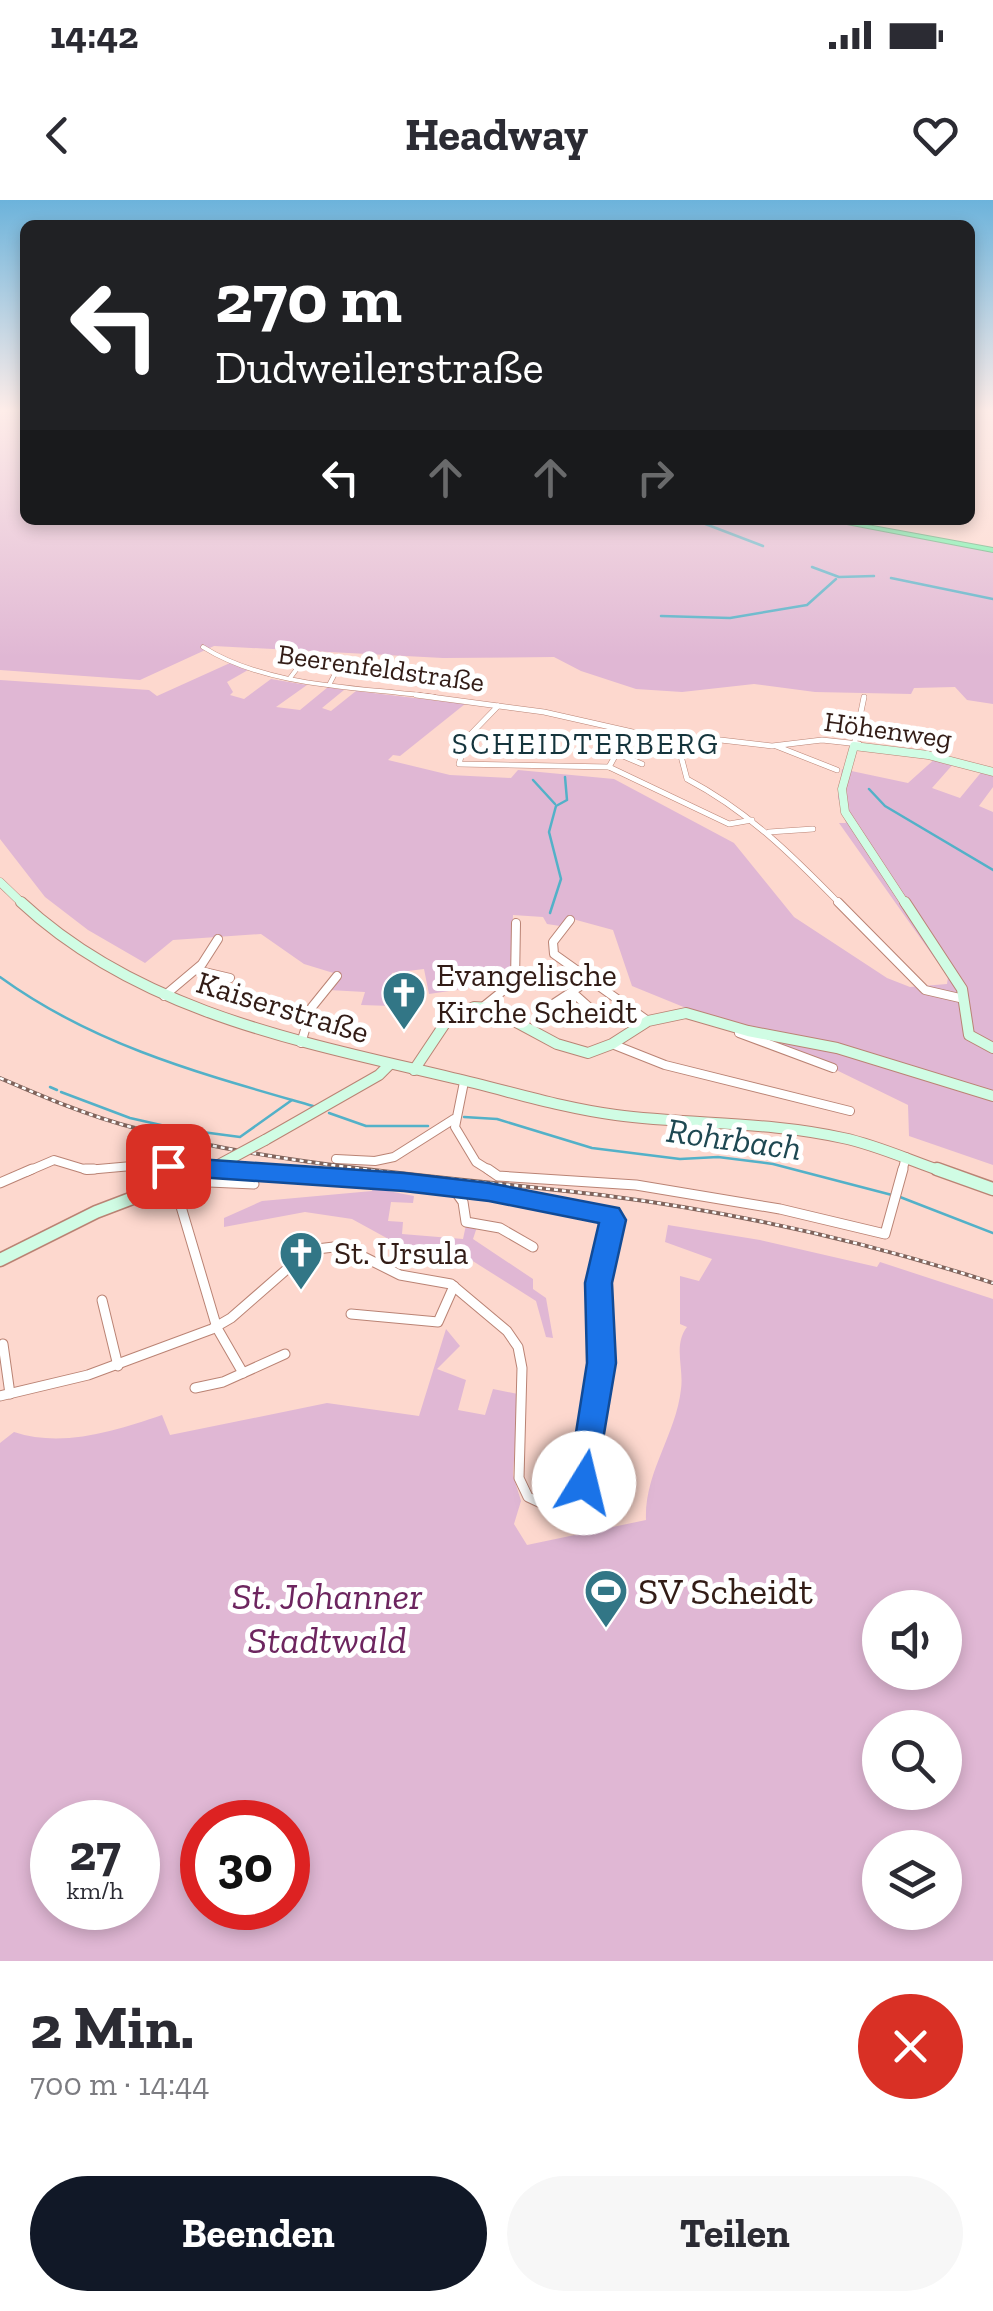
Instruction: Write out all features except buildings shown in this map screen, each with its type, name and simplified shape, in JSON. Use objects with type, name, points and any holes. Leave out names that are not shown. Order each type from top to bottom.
[{"type":"highway","points":[[856,525],[993,549]]},
{"type":"highway","points":[[865,525],[993,549]]},
{"type":"street","name":"Beerenfeldstraße","points":[[203,647],[219,656],[290,678],[498,706]]},
{"type":"street","points":[[290,678],[302,662]]},
{"type":"street","points":[[330,685],[338,668]]},
{"type":"street","points":[[864,697],[856,745],[844,771],[846,812],[956,978],[966,1000],[963,1035],[978,1048],[993,1050]]},
{"type":"street","points":[[498,706],[468,736],[458,764],[609,767],[732,825],[752,820]]},
{"type":"street","name":"Höhenweg","points":[[498,706],[677,741],[709,739],[776,746],[822,740],[919,752],[993,772]]},
{"type":"street","points":[[609,767],[616,753],[641,735]]},
{"type":"street","points":[[468,736],[538,737]]},
{"type":"street","points":[[677,741],[687,779],[718,795],[769,832],[919,985],[966,1000]]},
{"type":"street","name":"Höhenweg","points":[[776,746],[844,771]]},
{"type":"street","points":[[616,753],[642,764]]},
{"type":"street","points":[[769,832],[812,829]]},
{"type":"street","name":"Kaiserstraße","points":[[0,882],[62,936],[123,976],[164,996],[301,1044],[614,1115],[820,1134],[906,1156],[993,1189]]},
{"type":"street","points":[[570,920],[553,942],[553,951],[648,1021]]},
{"type":"street","points":[[414,1070],[446,1022],[462,1011],[484,1006],[515,981],[516,923]]},
{"type":"street","points":[[164,996],[196,970],[218,939]]},
{"type":"street","points":[[196,970],[230,978]]},
{"type":"street","points":[[301,1044],[312,1007],[336,976]]},
{"type":"street","points":[[544,1010],[591,979]]},
{"type":"street","points":[[572,992],[600,1016]]},
{"type":"street","points":[[484,1006],[578,1052],[597,1051],[648,1021],[686,1013],[837,1048],[993,1096]]},
{"type":"street","points":[[726,1024],[833,1068]]},
{"type":"street","points":[[612,1044],[665,1065],[850,1110]]},
{"type":"street","points":[[0,1260],[96,1212],[211,1174],[380,1075],[389,1065]]},
{"type":"street","points":[[464,1082],[454,1118],[460,1138],[479,1165],[498,1176],[636,1185],[780,1210],[885,1234],[906,1156]]},
{"type":"street","points":[[336,1159],[370,1163],[394,1159],[454,1118]]},
{"type":"street","points":[[0,1183],[54,1160],[86,1170],[154,1166],[249,1168],[454,1188],[610,1215],[613,1220],[598,1283],[602,1363],[584,1483],[575,1500],[553,1506],[530,1502],[518,1474],[522,1371],[516,1342],[454,1286],[396,1275],[352,1246],[326,1246],[307,1254],[216,1328],[118,1366],[5,1395],[3,1344]]},
{"type":"street","points":[[154,1166],[157,1189]]},
{"type":"street","points":[[211,1174],[254,1184]]},
{"type":"street","points":[[178,1182],[216,1328],[243,1373]]},
{"type":"street","points":[[454,1188],[464,1202],[466,1222],[500,1228],[532,1247]]},
{"type":"street","points":[[351,1314],[438,1322],[454,1286]]},
{"type":"street","points":[[102,1300],[118,1366]]},
{"type":"street","points":[[195,1388],[285,1354]]},
{"type":"green space","points":[[0,493],[20,493],[20,525],[850,525],[993,552],[993,704],[967,700],[955,687],[914,688],[911,694],[815,692],[754,684],[682,692],[636,689],[581,671],[554,657],[443,658],[214,646],[140,680],[0,670]]},
{"type":"green space","points":[[230,663],[248,670],[227,682],[233,692],[230,695],[244,699],[271,679],[307,685],[276,707],[300,710],[328,687],[344,690],[322,708],[331,711],[356,691],[465,704],[400,756],[393,755],[388,760],[450,775],[511,778],[518,770],[614,779],[734,843],[794,917],[887,978],[910,987],[947,984],[948,977],[839,823],[846,823],[838,798],[842,769],[908,783],[937,757],[955,762],[932,788],[960,798],[983,770],[993,773],[993,787],[979,806],[993,812],[993,1165],[909,1136],[908,1105],[826,1065],[632,986],[613,930],[569,918],[560,926],[547,924],[543,917],[513,915],[510,982],[429,994],[424,969],[392,973],[394,990],[419,988],[422,1007],[361,1005],[365,992],[329,990],[340,975],[304,964],[261,934],[173,940],[145,963],[88,930],[45,897],[0,839],[0,680],[149,690],[157,696]]},
{"type":"green space","points":[[374,1185],[386,1185],[388,1191],[414,1196],[413,1203],[391,1202],[388,1221],[403,1222],[402,1234],[463,1239],[466,1225],[477,1227],[473,1239],[533,1279],[533,1289],[546,1298],[553,1338],[546,1337],[536,1301],[468,1258],[403,1247],[352,1219],[305,1212],[224,1227],[224,1218],[262,1201],[372,1191]]},
{"type":"green space","name":"St. Johanner Stadtwald","points":[[668,1225],[760,1240],[877,1267],[880,1262],[993,1299],[993,1961],[0,1961],[0,1443],[14,1432],[32,1437],[70,1438],[107,1432],[162,1415],[170,1435],[327,1403],[419,1416],[446,1329],[460,1346],[437,1369],[466,1380],[458,1410],[485,1415],[493,1389],[518,1394],[513,1475],[521,1501],[514,1524],[527,1545],[646,1520],[650,1486],[681,1389],[680,1349],[687,1327],[680,1324],[680,1276],[699,1281],[712,1259],[665,1242]]},
{"type":"waterway","points":[[708,525],[763,546]]},
{"type":"waterway","points":[[812,567],[839,577],[874,576]]},
{"type":"waterway","points":[[891,578],[993,599]]},
{"type":"waterway","points":[[661,616],[730,618],[807,605],[836,579]]},
{"type":"waterway","points":[[550,913],[561,879],[549,832],[556,806],[567,800],[565,777]]},
{"type":"waterway","points":[[533,780],[555,804]]},
{"type":"waterway","points":[[869,789],[885,806],[993,870]]},
{"type":"waterway","name":"Rohrbach","points":[[0,977],[73,1022],[112,1040],[190,1069],[313,1106]]},
{"type":"waterway","points":[[50,1087],[57,1090]]},
{"type":"waterway","points":[[61,1092],[130,1118],[174,1128]]},
{"type":"waterway","points":[[187,1130],[240,1137],[292,1100]]},
{"type":"waterway","name":"Rohrbach","points":[[329,1113],[366,1126],[428,1126]]},
{"type":"waterway","name":"Rohrbach","points":[[464,1117],[497,1119],[592,1148],[680,1159],[718,1157],[773,1164],[892,1195]]},
{"type":"waterway","name":"Rohrbach","points":[[900,1197],[993,1233]]},
{"type":"railway","points":[[0,1078],[100,1118],[192,1142],[308,1162],[700,1210],[848,1241],[993,1283]]},
{"type":"place","name":"Evangelische Kirche Scheidt","points":[[404,1031]]},
{"type":"place","name":"St. Ursula","points":[[301,1291]]},
{"type":"place","name":"SV Scheidt","points":[[606,1629]]},
{"type":"district","name":"SCHEIDTERBERG","points":[[586,744]]},
{"type":"route","points":[[168,1166],[249,1168],[404,1182],[489,1192],[504,1198],[610,1215],[613,1220],[598,1283],[602,1363],[584,1483]]}]
